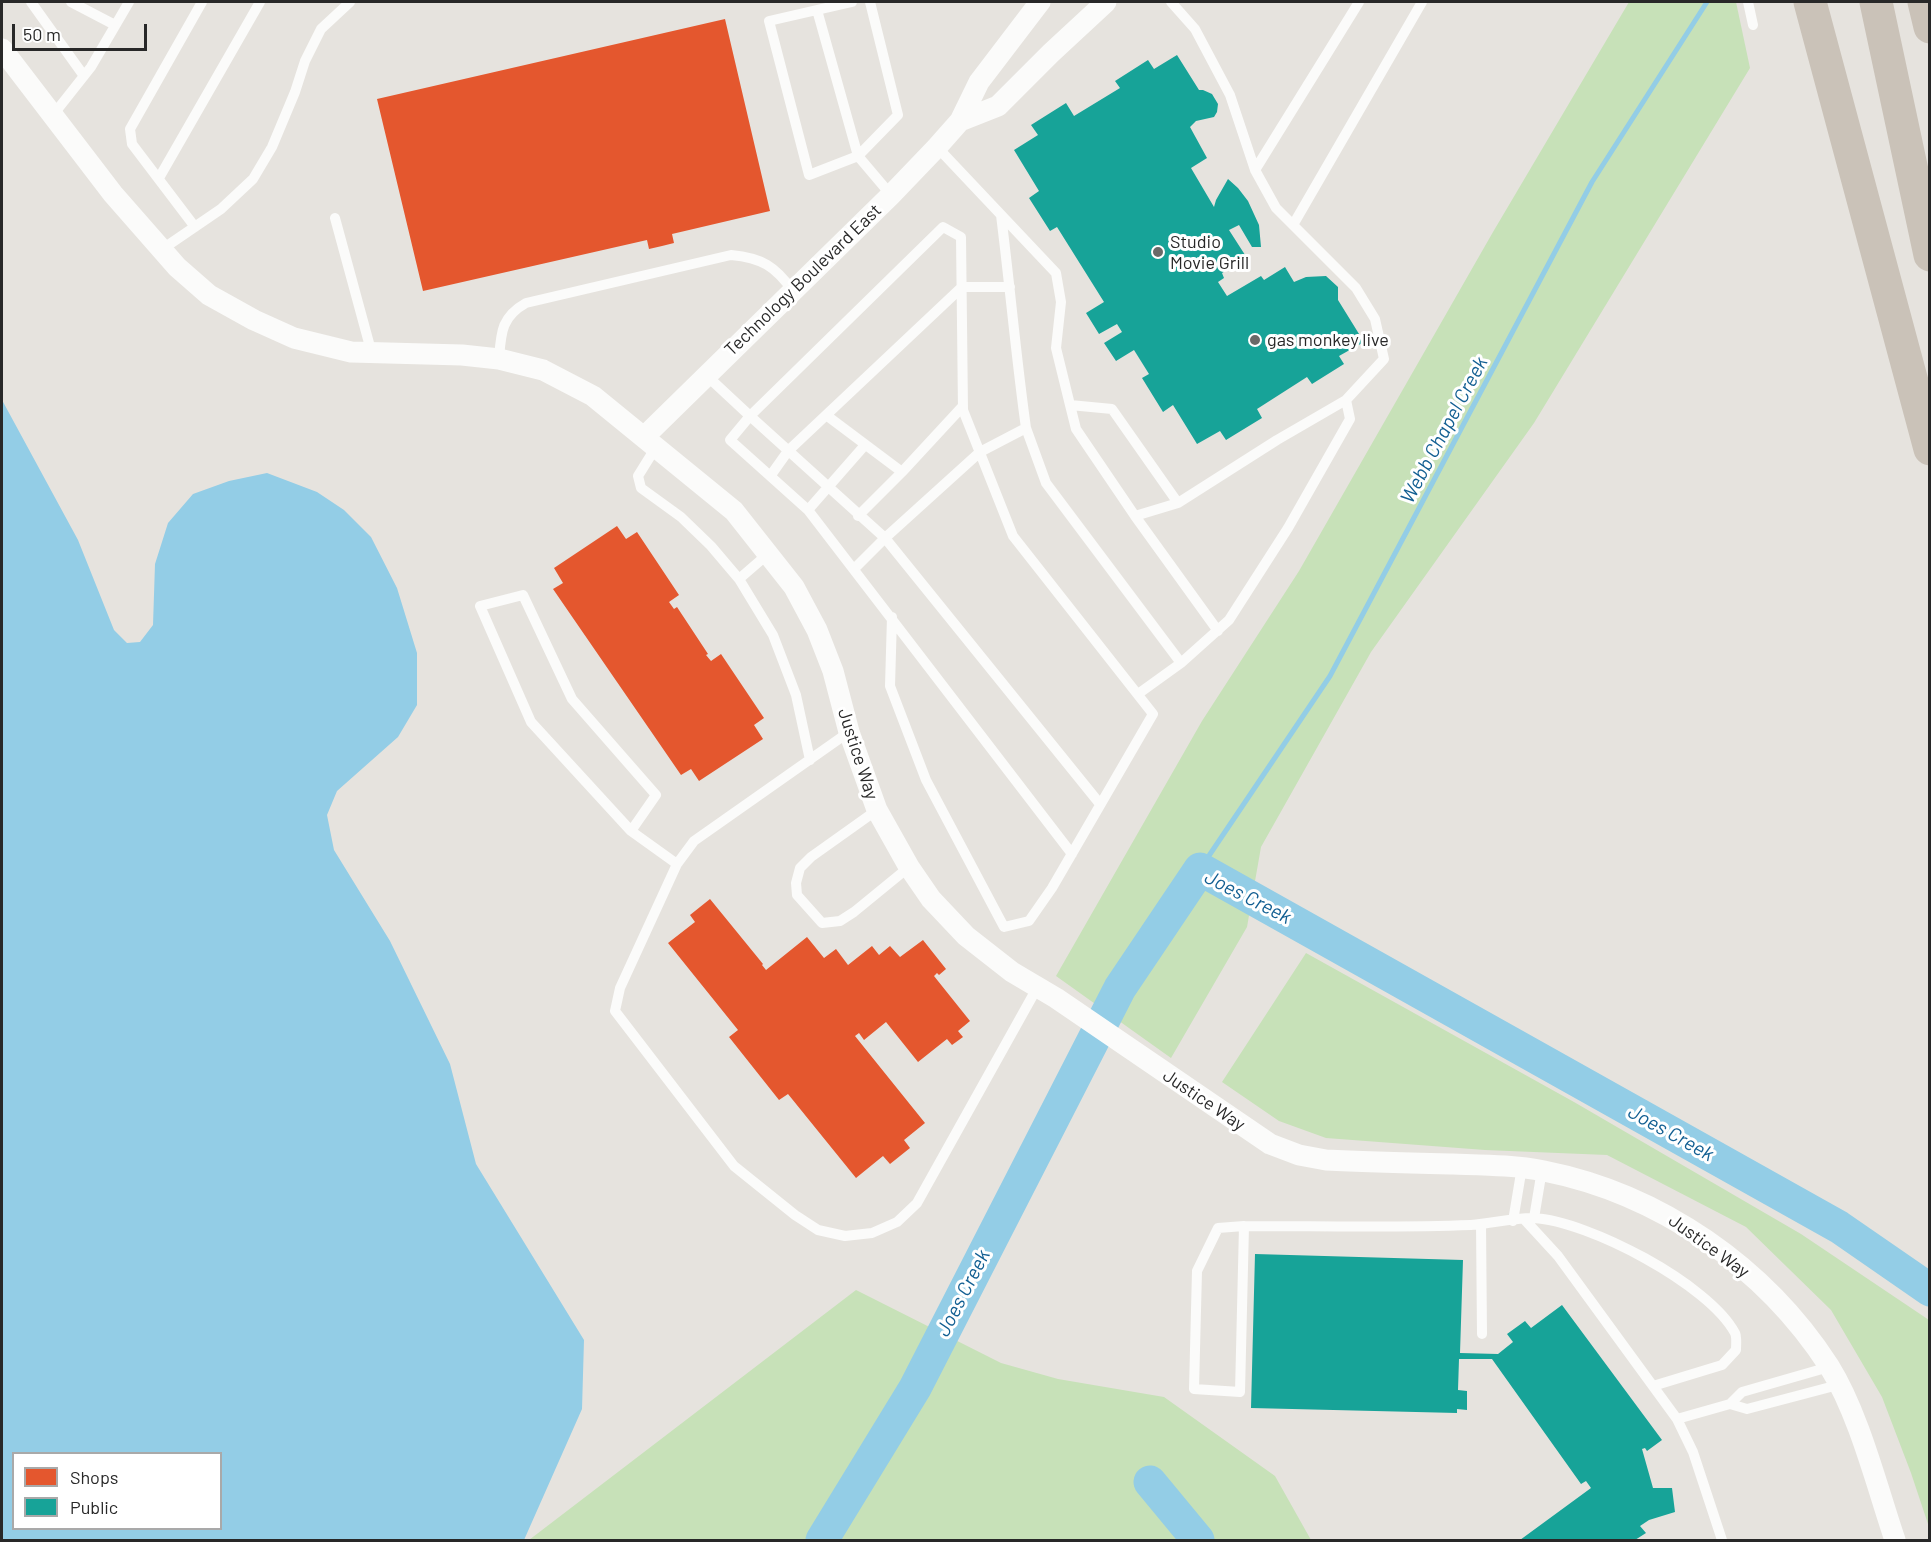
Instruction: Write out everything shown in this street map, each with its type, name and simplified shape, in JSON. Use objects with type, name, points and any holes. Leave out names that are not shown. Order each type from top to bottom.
[{"type":"highway","points":[[1810,2],[1929,449]]},
{"type":"highway","points":[[1924,2],[1929,27]]},
{"type":"highway","points":[[1875,8],[1929,255]]},
{"type":"street","name":"Technology Boulevard East","points":[[650,442],[706,375],[938,147],[960,121],[978,82],[1040,2]]},
{"type":"street","name":"Technology Boulevard East","points":[[960,121],[998,106],[1106,2]]},
{"type":"street","name":"Justice Way","points":[[2,49],[113,194],[161,250],[209,296],[294,338],[351,352],[462,355],[499,359],[543,370],[593,396],[734,511],[794,587],[817,630],[833,671],[849,732],[877,810],[909,867],[931,898],[966,936],[1037,988],[1056,998],[1270,1144],[1299,1155],[1326,1160],[1532,1169],[1575,1178],[1621,1194],[1665,1214],[1702,1236],[1764,1287],[1798,1325],[1834,1376],[1860,1435],[1895,1540]]},
{"type":"lane","points":[[31,2],[84,76]]},
{"type":"lane","points":[[71,2],[115,25]]},
{"type":"lane","points":[[53,115],[84,76],[129,2]]},
{"type":"lane","points":[[195,227],[132,144],[130,129],[202,2]]},
{"type":"lane","points":[[159,178],[261,2]]},
{"type":"lane","points":[[161,250],[221,209],[253,179],[272,147],[295,93],[305,61],[321,28],[350,2]]},
{"type":"lane","points":[[852,2],[769,21],[809,175],[858,156],[898,115],[870,2]]},
{"type":"lane","points":[[1135,516],[1178,503],[1277,440],[1346,400],[1384,359],[1375,319],[1356,288],[1275,208],[1255,170],[1230,95],[1195,29],[1171,2]]},
{"type":"lane","points":[[1255,170],[1359,2]]},
{"type":"lane","points":[[1293,225],[1422,2]]},
{"type":"lane","points":[[1748,2],[1753,26]]},
{"type":"lane","points":[[817,10],[858,156],[891,195]]},
{"type":"lane","points":[[938,147],[1056,273],[1060,302],[1056,348],[1076,429],[1218,631]]},
{"type":"lane","points":[[1001,215],[1013,336],[1026,428],[1046,483],[1181,663]]},
{"type":"lane","points":[[335,218],[372,354]]},
{"type":"lane","points":[[892,617],[890,687],[926,780],[1004,927],[1029,921],[1052,888],[1072,854],[1100,804],[1153,714],[1013,536],[963,406],[961,237],[943,227],[750,416],[730,440],[808,510],[892,617],[1072,854]]},
{"type":"lane","points":[[499,359],[503,326],[508,316],[526,303],[731,255],[750,256],[767,264],[782,275],[793,291]]},
{"type":"lane","points":[[771,475],[788,451],[962,287],[1010,288]]},
{"type":"lane","points":[[706,375],[829,486],[858,516],[885,538],[1100,804]]},
{"type":"lane","points":[[1138,694],[1181,663],[1230,620],[1288,528],[1350,419],[1346,400]]},
{"type":"lane","points":[[1070,405],[1112,409],[1178,503]]},
{"type":"lane","points":[[858,516],[963,406]]},
{"type":"lane","points":[[826,415],[902,472]]},
{"type":"lane","points":[[854,569],[980,452],[1026,428]]},
{"type":"lane","points":[[650,442],[638,476],[641,488],[681,517],[711,546],[739,579],[773,635],[796,695],[810,760]]},
{"type":"lane","points":[[808,510],[865,445]]},
{"type":"lane","points":[[739,579],[768,553]]},
{"type":"lane","points":[[631,831],[657,795],[572,699],[523,595],[480,606],[531,722],[631,831],[677,864]]},
{"type":"lane","points":[[849,732],[694,841],[677,864],[620,988],[615,1011],[734,1166],[795,1215],[818,1230],[845,1236],[872,1233],[897,1222],[917,1203],[1037,988]]},
{"type":"lane","points":[[877,810],[811,857],[800,868],[796,883],[798,895],[822,923],[840,921],[909,867]]},
{"type":"lane","points":[[1524,1220],[1532,1169]]},
{"type":"lane","points":[[1524,1220],[1532,1169]]},
{"type":"lane","points":[[1524,1220],[1558,1256],[1677,1419],[1693,1452],[1722,1540]]},
{"type":"lane","points":[[1244,1226],[1240,1392],[1194,1389],[1197,1271],[1218,1228],[1244,1226],[1481,1224],[1524,1220],[1577,1228],[1620,1246],[1671,1272],[1715,1308],[1736,1334],[1736,1350],[1722,1365],[1653,1386]]},
{"type":"lane","points":[[1481,1224],[1482,1334]]},
{"type":"lane","points":[[1677,1419],[1730,1404],[1742,1392],[1834,1376]]},
{"type":"lane","points":[[1730,1404],[1747,1409],[1834,1376]]},
{"type":"green space","points":[[1629,2],[1736,2],[1750,68],[1534,423],[1371,652],[1261,847],[1247,927],[1171,1058],[1056,976],[1202,721],[1299,571],[1493,232]]},
{"type":"green space","points":[[1306,953],[1574,1102],[1801,1234],[1929,1320],[1929,1527],[1882,1397],[1831,1310],[1746,1227],[1607,1155],[1485,1150],[1326,1138],[1279,1121],[1222,1082]]},
{"type":"green space","points":[[856,1290],[1001,1363],[1058,1379],[1164,1397],[1275,1476],[1311,1540],[529,1540]]},
{"type":"water","points":[[2,400],[78,540],[114,630],[127,643],[140,642],[153,625],[155,564],[168,523],[193,494],[229,481],[267,473],[317,492],[344,510],[371,537],[397,588],[417,653],[417,705],[398,737],[337,791],[327,815],[334,850],[390,941],[450,1064],[476,1164],[584,1340],[582,1409],[524,1540],[2,1540]]},
{"type":"building: Shops","points":[[725,19],[770,211],[672,234],[674,243],[649,249],[647,240],[423,291],[377,99]]},
{"type":"building: Shops","points":[[617,526],[626,539],[637,532],[679,595],[669,602],[674,609],[677,607],[711,661],[721,654],[764,718],[754,725],[763,739],[699,781],[691,769],[681,775],[553,589],[563,583],[554,568]]},
{"type":"building: Shops","points":[[710,899],[766,970],[807,937],[824,958],[836,949],[848,965],[872,946],[879,955],[890,946],[900,957],[923,940],[946,969],[934,976],[970,1021],[958,1031],[963,1037],[952,1045],[947,1039],[918,1062],[886,1022],[864,1040],[859,1033],[855,1036],[925,1123],[904,1140],[910,1148],[890,1164],[883,1156],[856,1178],[788,1094],[779,1100],[729,1037],[738,1030],[668,943],[695,922],[690,915]]},
{"type":"building: Public","name":"Studio Movie Grill","points":[[1177,55],[1199,90],[1212,94],[1218,104],[1214,117],[1196,121],[1190,127],[1207,158],[1191,168],[1214,207],[1228,179],[1248,201],[1259,225],[1261,247],[1252,247],[1239,225],[1229,230],[1247,258],[1222,273],[1224,278],[1218,282],[1227,296],[1261,276],[1264,280],[1285,267],[1294,282],[1306,277],[1326,276],[1338,287],[1338,300],[1364,342],[1339,356],[1344,364],[1312,384],[1307,377],[1257,409],[1262,418],[1226,440],[1220,431],[1197,444],[1173,405],[1163,412],[1142,378],[1149,374],[1134,350],[1116,361],[1104,343],[1122,332],[1117,324],[1099,334],[1086,313],[1104,302],[1057,227],[1050,231],[1029,198],[1039,191],[1014,150],[1038,135],[1031,125],[1066,103],[1074,116],[1120,88],[1115,81],[1148,60],[1154,69]]},
{"type":"building: Public","points":[[1255,1254],[1463,1260],[1460,1353],[1498,1354],[1513,1342],[1507,1334],[1525,1321],[1531,1328],[1562,1305],[1662,1440],[1647,1451],[1645,1448],[1642,1449],[1653,1488],[1672,1488],[1675,1512],[1649,1520],[1640,1526],[1646,1533],[1635,1540],[1520,1540],[1591,1488],[1586,1481],[1581,1484],[1492,1359],[1459,1359],[1458,1390],[1467,1391],[1467,1410],[1457,1409],[1457,1413],[1251,1408]]},
{"type":"waterway","name":"Webb Chapel Creek","points":[[1200,869],[1330,676],[1592,182],[1707,2]]},
{"type":"waterway","name":"Joes Creek","points":[[822,1540],[915,1388],[1120,988],[1200,869],[1839,1227],[1930,1290]]},
{"type":"waterway","points":[[1150,1482],[1198,1540]]},
{"type":"place","name":"Studio Movie Grill","points":[[1158,252]]},
{"type":"place","name":"gas monkey live","points":[[1255,340]]}]
